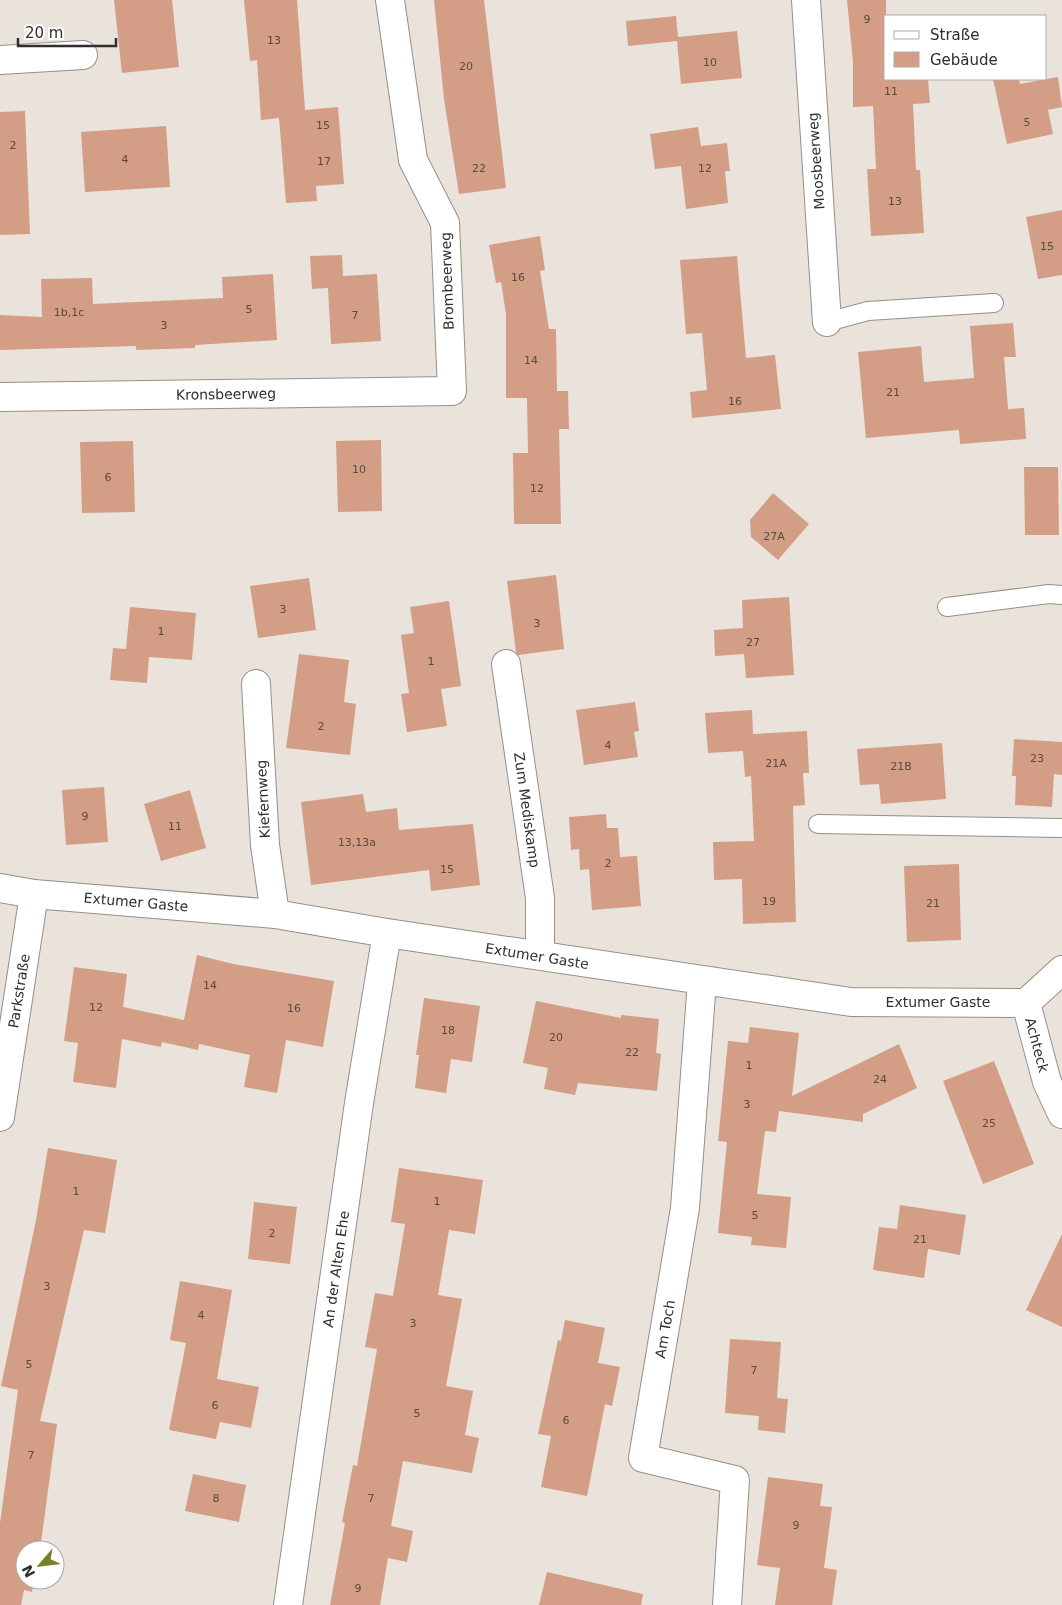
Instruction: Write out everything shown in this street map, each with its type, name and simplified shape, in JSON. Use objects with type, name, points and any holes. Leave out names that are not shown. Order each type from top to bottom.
[{"type":"street","name":"Brombeerweg","points":[[390,0],[412,160],[445,223],[452,391]]},
{"type":"street","name":"Moosbeerweg","points":[[806,0],[827,322]]},
{"type":"street","points":[[0,60],[82,55]]},
{"type":"street","name":"Kronsbeerweg","points":[[0,397],[452,391]]},
{"type":"street","name":"Zum Mediskamp","points":[[506,664],[540,898],[540,956]]},
{"type":"street","name":"Kiefernweg","points":[[256,684],[266,845],[275,914]]},
{"type":"street","name":"Extumer Gaste","points":[[0,888],[34,894],[275,914],[387,933],[851,1002],[1026,1003]]},
{"type":"street","name":"Parkstraße","points":[[0,1117],[34,894]]},
{"type":"street","name":"An der Alten Ehe","points":[[288,1605],[359,1103],[387,933]]},
{"type":"street","points":[[1026,1003],[1062,970]]},
{"type":"street","name":"Am Toch","points":[[702,981],[685,1208],[643,1458],[735,1480],[727,1605]]},
{"type":"street","name":"Achteck","points":[[1026,1003],[1047,1082],[1062,1114]]},
{"type":"lane","points":[[827,322],[868,311],[994,303]]},
{"type":"lane","points":[[947,607],[1049,594],[1062,595]]},
{"type":"lane","points":[[818,824],[1062,828]]},
{"type":"building","points":[[114,0],[172,0],[179,67],[122,73]]},
{"type":"building","points":[[244,0],[297,0],[305,110],[338,107],[344,184],[316,186],[317,201],[286,203],[279,118],[261,120],[257,60],[250,61]]},
{"type":"building","points":[[434,0],[484,0],[506,188],[459,194],[444,99]]},
{"type":"building","points":[[847,0],[886,0],[886,15],[884,15],[884,80],[928,80],[930,103],[913,104],[916,170],[920,170],[924,233],[871,236],[867,169],[876,169],[873,106],[853,107],[853,62]]},
{"type":"building","points":[[676,16],[678,37],[737,31],[742,78],[681,84],[677,41],[628,46],[626,21]]},
{"type":"building","points":[[1058,77],[1062,107],[1048,110],[1053,134],[1007,144],[993,80],[1019,80],[1020,84]]},
{"type":"building","points":[[25,111],[30,234],[0,235],[0,112]]},
{"type":"building","points":[[166,126],[170,187],[85,192],[81,132]]},
{"type":"building","points":[[698,127],[701,146],[727,143],[730,171],[725,171],[728,203],[686,209],[681,166],[655,169],[650,134]]},
{"type":"building","points":[[1062,210],[1062,275],[1038,279],[1026,217]]},
{"type":"building","points":[[540,236],[545,270],[540,271],[549,329],[556,329],[557,391],[568,391],[569,429],[559,429],[561,524],[514,524],[513,453],[528,453],[527,398],[506,398],[506,314],[501,282],[496,283],[489,245]]},
{"type":"building","points":[[342,255],[343,276],[377,274],[381,341],[331,344],[328,288],[312,289],[310,256]]},
{"type":"building","points":[[737,256],[746,358],[775,355],[781,409],[692,418],[690,392],[707,390],[702,333],[686,334],[680,260]]},
{"type":"building","points":[[273,274],[277,340],[195,345],[195,348],[136,350],[136,346],[0,350],[0,315],[42,317],[41,279],[92,278],[93,304],[223,298],[222,277]]},
{"type":"building","points":[[1013,323],[1016,357],[1004,357],[1008,409],[1024,408],[1026,439],[960,444],[959,430],[866,438],[858,352],[921,346],[924,382],[974,378],[970,326]]},
{"type":"building","points":[[381,440],[382,511],[338,512],[336,441]]},
{"type":"building","points":[[133,441],[135,512],[82,513],[80,442]]},
{"type":"building","points":[[1024,467],[1058,467],[1059,535],[1025,535]]},
{"type":"building","points":[[773,493],[809,524],[778,560],[751,537],[750,520]]},
{"type":"building","points":[[556,575],[564,649],[518,655],[516,652],[507,581]]},
{"type":"building","points":[[309,578],[316,630],[258,638],[250,586]]},
{"type":"building","points":[[789,597],[794,675],[746,678],[744,654],[715,656],[714,630],[743,628],[742,600]]},
{"type":"building","points":[[449,601],[461,686],[441,689],[447,726],[407,732],[401,694],[409,693],[401,635],[414,633],[410,607]]},
{"type":"building","points":[[130,607],[196,613],[192,660],[149,657],[147,683],[110,680],[113,648],[126,649]]},
{"type":"building","points":[[299,654],[349,660],[344,702],[356,704],[350,755],[286,748]]},
{"type":"building","points":[[635,702],[639,731],[634,732],[638,757],[584,765],[576,710]]},
{"type":"building","points":[[752,710],[753,734],[807,731],[809,773],[803,773],[805,805],[793,806],[796,922],[743,924],[742,879],[714,880],[713,842],[754,841],[751,776],[745,777],[743,751],[708,753],[705,713]]},
{"type":"building","points":[[1014,739],[1062,742],[1062,775],[1054,774],[1052,807],[1015,805],[1016,776],[1012,776]]},
{"type":"building","points":[[942,743],[946,799],[881,804],[879,784],[860,785],[857,749]]},
{"type":"building","points":[[104,787],[108,842],[66,845],[62,790]]},
{"type":"building","points":[[190,790],[206,848],[161,861],[144,804]]},
{"type":"building","points":[[363,794],[366,812],[397,808],[399,830],[473,824],[480,885],[431,891],[429,870],[311,885],[301,802]]},
{"type":"building","points":[[606,814],[607,828],[618,828],[620,857],[637,856],[641,906],[592,910],[589,869],[580,870],[579,849],[571,850],[569,817]]},
{"type":"building","points":[[959,864],[961,940],[907,942],[904,866]]},
{"type":"building","points":[[197,955],[233,964],[334,981],[323,1047],[286,1040],[277,1093],[244,1087],[250,1055],[199,1044],[198,1050],[162,1042],[161,1047],[122,1039],[116,1088],[73,1082],[78,1043],[64,1041],[74,967],[127,974],[123,1007],[184,1020]]},
{"type":"building","points":[[424,998],[480,1006],[472,1062],[451,1059],[446,1093],[415,1088],[419,1055],[416,1055]]},
{"type":"building","points":[[536,1001],[621,1018],[621,1015],[659,1019],[656,1053],[661,1054],[657,1091],[578,1083],[575,1095],[544,1089],[548,1068],[523,1063]]},
{"type":"building","points":[[750,1027],[799,1033],[792,1096],[899,1044],[917,1088],[863,1114],[863,1122],[779,1111],[776,1132],[765,1131],[757,1194],[791,1197],[786,1248],[751,1245],[752,1237],[718,1233],[727,1142],[718,1141],[728,1041],[748,1043]]},
{"type":"building","points":[[994,1061],[1034,1164],[983,1184],[943,1081]]},
{"type":"building","points":[[48,1148],[117,1160],[105,1233],[84,1230],[40,1421],[57,1424],[41,1540],[15,1540],[15,1590],[24,1590],[21,1605],[0,1605],[0,1523],[18,1390],[1,1386],[36,1220]]},
{"type":"building","points":[[399,1168],[483,1180],[475,1234],[449,1230],[438,1295],[462,1299],[446,1386],[473,1391],[465,1435],[479,1438],[472,1473],[403,1461],[391,1526],[413,1531],[407,1562],[388,1558],[380,1605],[330,1605],[345,1523],[342,1522],[353,1465],[357,1466],[377,1349],[365,1347],[375,1293],[393,1296],[405,1224],[391,1222]]},
{"type":"building","points":[[254,1202],[297,1207],[290,1264],[248,1259]]},
{"type":"building","points":[[900,1205],[966,1215],[960,1255],[928,1249],[924,1278],[873,1270],[879,1227],[897,1229]]},
{"type":"building","points":[[1062,1234],[1062,1327],[1026,1310]]},
{"type":"building","points":[[180,1281],[232,1290],[217,1379],[259,1387],[251,1428],[220,1422],[216,1439],[169,1430],[186,1343],[170,1340]]},
{"type":"building","points":[[565,1320],[605,1328],[598,1363],[620,1367],[612,1406],[605,1404],[587,1496],[541,1487],[551,1436],[538,1434],[558,1340],[561,1341]]},
{"type":"building","points":[[730,1339],[781,1342],[777,1398],[788,1399],[785,1433],[758,1430],[759,1416],[725,1413]]},
{"type":"building","points":[[193,1474],[246,1485],[239,1522],[185,1511]]},
{"type":"building","points":[[768,1477],[823,1484],[820,1506],[832,1507],[824,1568],[837,1570],[832,1605],[775,1605],[780,1568],[757,1565]]},
{"type":"building","points":[[547,1572],[643,1594],[641,1605],[539,1605]]}]
